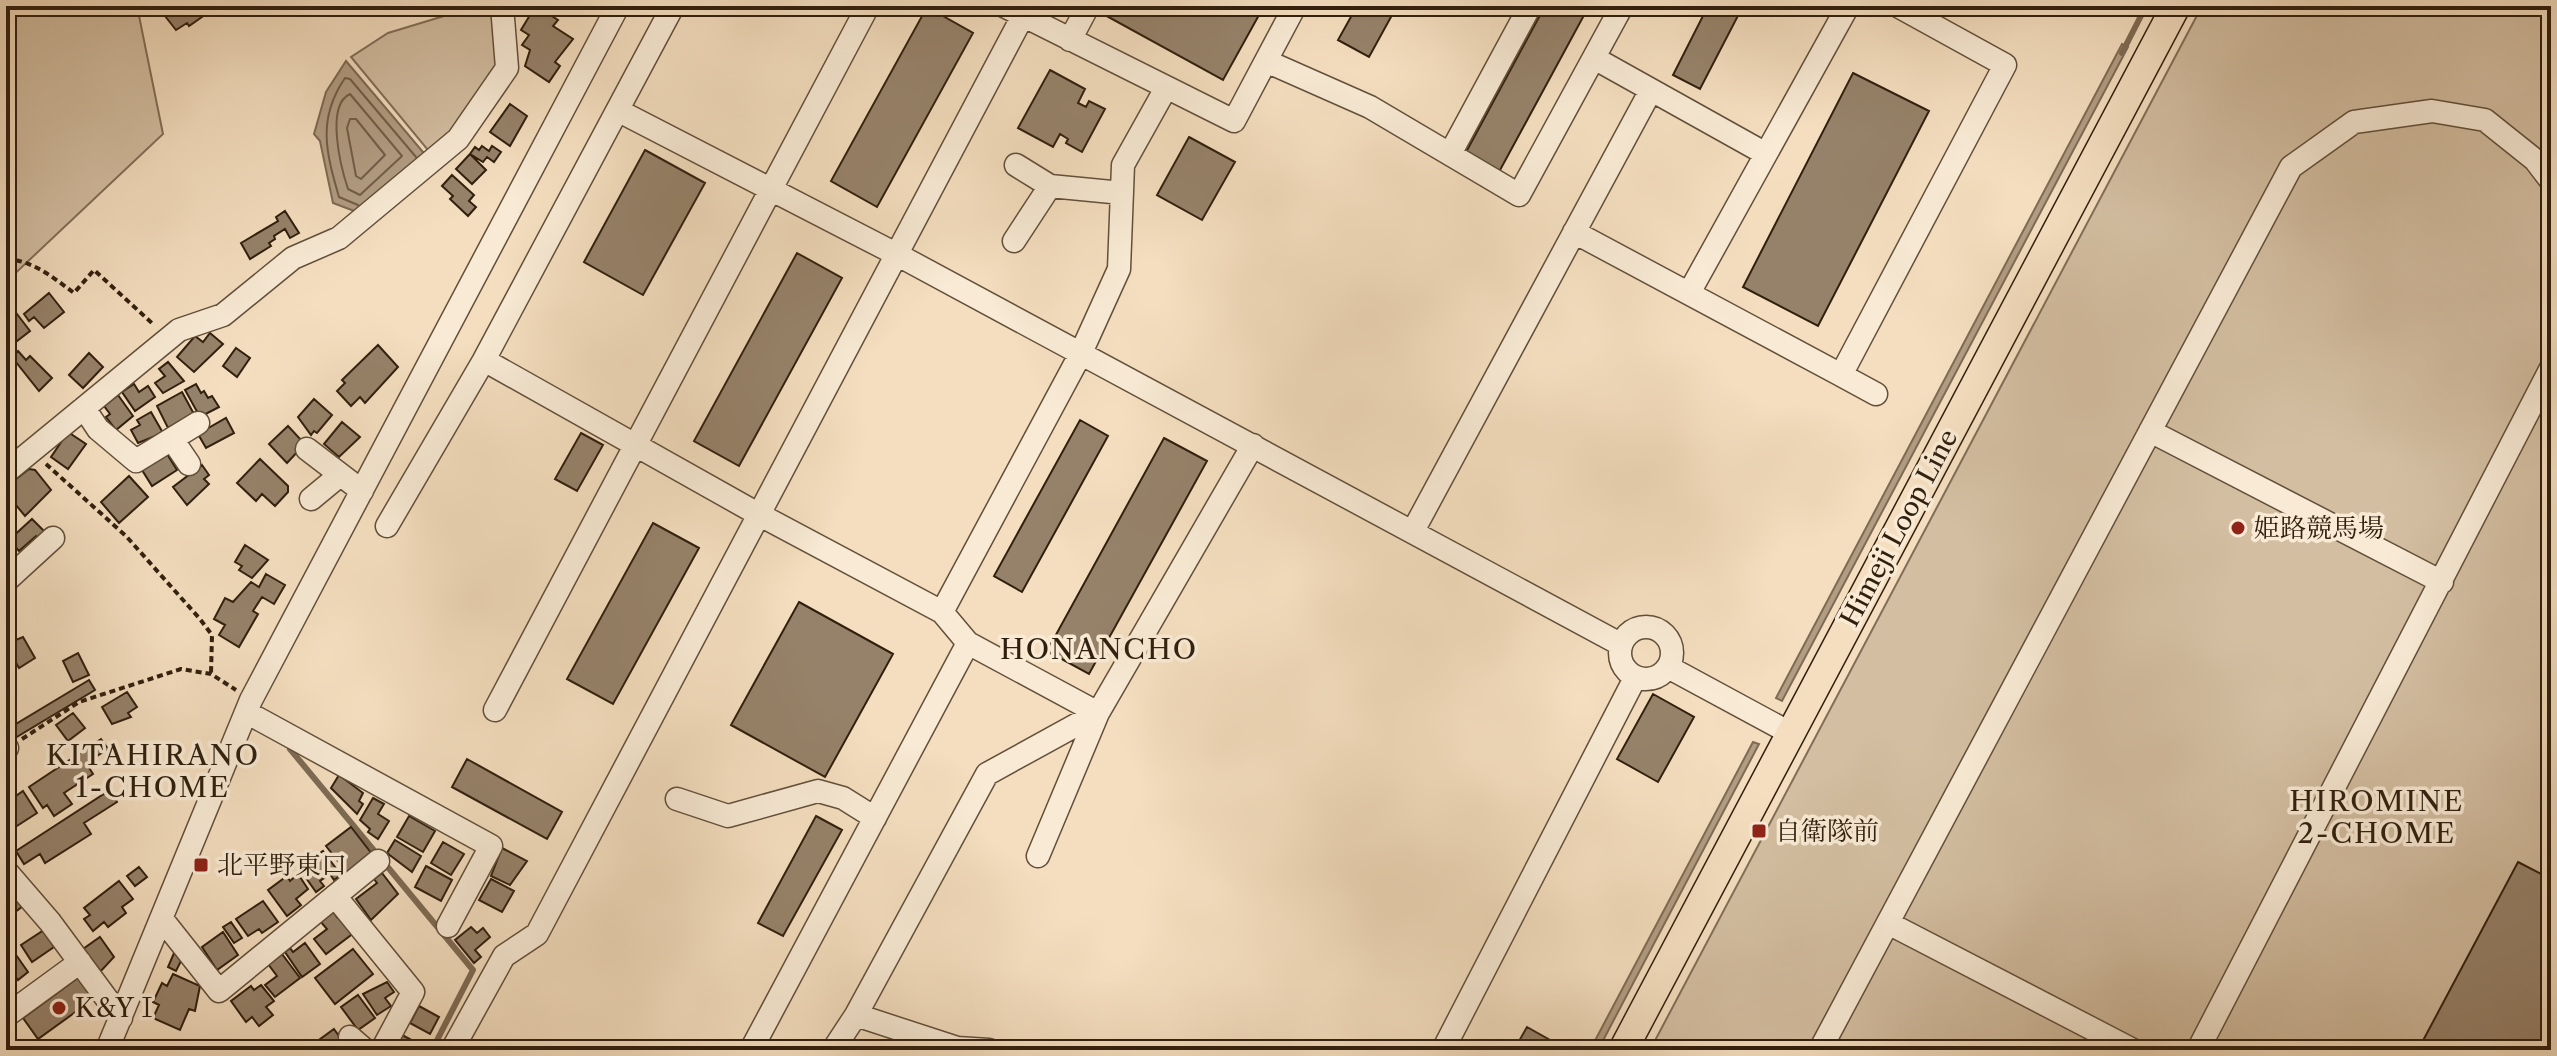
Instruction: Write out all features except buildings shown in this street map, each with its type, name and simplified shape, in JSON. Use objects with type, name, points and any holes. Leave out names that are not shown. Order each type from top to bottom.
[{"type":"main road","name":"Himeji Loop Line","points":[[1623,1050],[2176,6]]},
{"type":"street","points":[[6,472],[179,330],[223,315],[293,258],[339,238],[458,139],[507,68],[502,6]]},
{"type":"street","points":[[118,1037],[162,919],[249,706],[618,6]]},
{"type":"street","points":[[387,526],[484,360],[673,6]]},
{"type":"street","points":[[495,710],[868,6]]},
{"type":"street","points":[[1070,40],[1088,6]]},
{"type":"street","points":[[452,1050],[504,956],[537,934],[896,254],[1018,9],[1070,40],[1234,121],[1295,6]]},
{"type":"street","points":[[1450,154],[1530,6]]},
{"type":"street","points":[[1266,61],[1370,107],[1519,195],[1622,6]]},
{"type":"street","points":[[1689,293],[1848,6]]},
{"type":"street","points":[[1841,375],[2005,65],[1898,6]]},
{"type":"street","points":[[1594,58],[1766,154]]},
{"type":"street","points":[[942,612],[1080,355],[1119,269],[1123,165],[1166,88]]},
{"type":"street","points":[[1413,531],[1651,90]]},
{"type":"street","points":[[619,111],[896,254],[1620,644]]},
{"type":"street","points":[[1820,1050],[2291,167],[2354,122],[2432,111],[2485,120],[2535,160],[2551,181]]},
{"type":"street","points":[[1016,165],[1050,186],[1122,193]]},
{"type":"street","points":[[1014,241],[1050,186]]},
{"type":"street","points":[[1574,232],[1876,394]]},
{"type":"street","points":[[484,360],[758,514],[942,612],[968,643],[1098,713]]},
{"type":"street","points":[[2198,1050],[2551,368]]},
{"type":"street","points":[[84,408],[98,429],[136,461],[198,423]]},
{"type":"street","points":[[2150,431],[2442,582]]},
{"type":"street","points":[[172,439],[189,464]]},
{"type":"street","points":[[1038,856],[1098,713],[1253,445]]},
{"type":"street","points":[[307,449],[362,491]]},
{"type":"street","points":[[311,499],[340,475]]},
{"type":"street","points":[[7,578],[53,538]]},
{"type":"street","points":[[1638,627],[1651,627],[1662,632],[1670,642],[1672,655],[1668,667],[1659,676],[1647,680],[1635,678],[1619,658],[1620,644],[1638,627]]},
{"type":"street","points":[[751,1050],[968,643]]},
{"type":"street","points":[[1668,667],[1790,733]]},
{"type":"street","points":[[1443,1050],[1635,678]]},
{"type":"street","points":[[249,706],[491,846],[448,926]]},
{"type":"street","points":[[833,1050],[856,1015],[987,774],[1098,713]]},
{"type":"street","points":[[677,799],[728,816],[818,791],[843,798],[875,818]]},
{"type":"street","points":[[162,919],[219,991],[378,861]]},
{"type":"street","points":[[6,871],[80,962],[118,1037]]},
{"type":"street","points":[[335,896],[413,992],[382,1050]]},
{"type":"street","points":[[461,901],[481,913]]},
{"type":"street","points":[[1888,923],[2133,1050]]},
{"type":"street","points":[[6,1016],[80,962]]},
{"type":"street","points":[[856,1015],[957,1048],[989,1050]]},
{"type":"path","points":[[6,259],[17,259],[52,275],[74,293],[94,270],[168,339]]},
{"type":"path","points":[[31,450],[126,536],[200,619],[212,635],[211,674]]},
{"type":"path","points":[[7,748],[79,702],[181,669],[211,674],[249,706]]},
{"type":"shaded area","points":[[6,6],[137,6],[163,134],[6,282]]},
{"type":"shaded area","points":[[477,6],[496,6],[498,74],[432,155],[351,57],[388,33]]},
{"type":"shaded area","name":"姫路競馬場","points":[[2202,6],[2551,6],[2551,1050],[1650,1050]]},
{"type":"water","points":[[2122,44],[2128,47],[1782,701],[1776,698]]},
{"type":"water","points":[[346,61],[428,158],[365,215],[333,203],[320,141],[314,134],[326,92]]},
{"type":"water","points":[[1753,742],[1759,744],[1598,1050],[1590,1050]]},
{"type":"waterway","points":[[2122,53],[2146,6]]},
{"type":"waterway","points":[[290,749],[473,970],[432,1050]]},
{"type":"place","name":"姫路競馬場","points":[[2238,528]]},
{"type":"place","name":"自衛隊前","points":[[1759,831]]},
{"type":"place","name":"北平野東口","points":[[201,865]]},
{"type":"place","name":"K&YⅠ","points":[[59,1008]]},
{"type":"district","name":"HONANCHO","points":[[1099,649]]},
{"type":"district","name":"KITAHIRANO 1-CHOME","points":[[153,771]]},
{"type":"district","name":"HIROMINE 2-CHOME","points":[[2377,817]]}]
